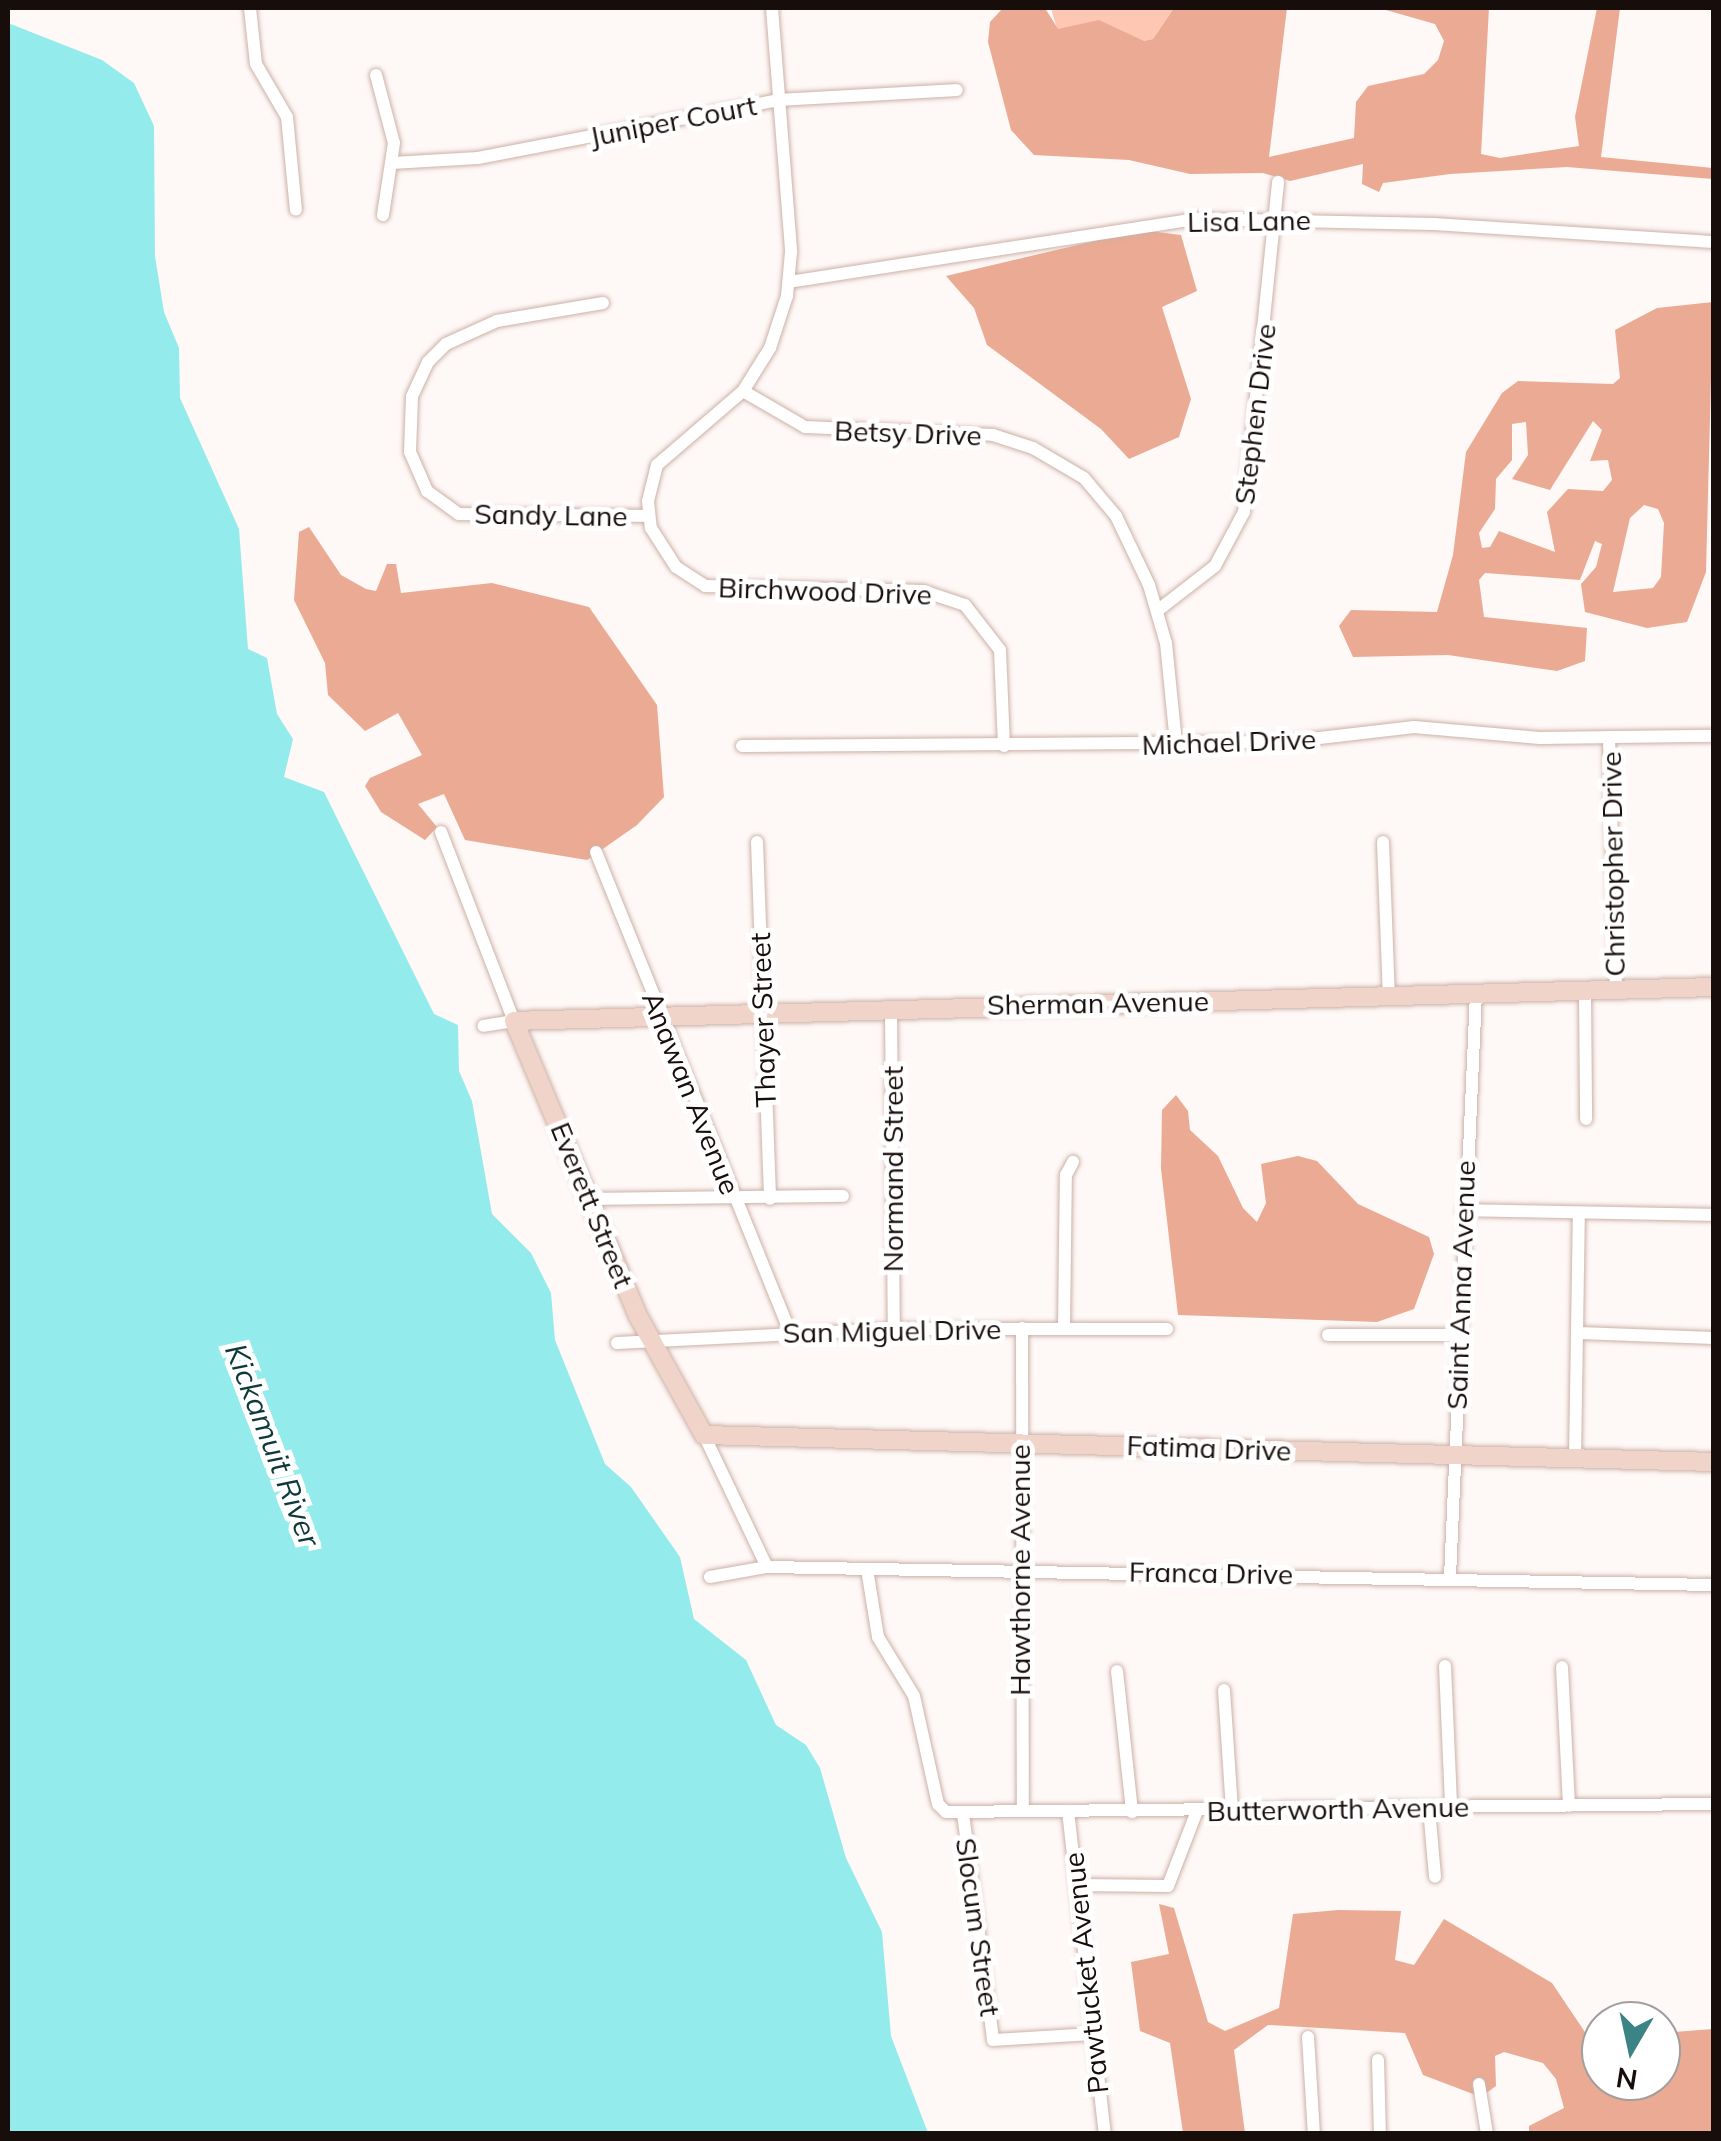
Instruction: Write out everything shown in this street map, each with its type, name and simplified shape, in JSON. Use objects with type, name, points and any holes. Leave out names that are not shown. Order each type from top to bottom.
[{"type":"street","points":[[250,8],[256,64],[286,118],[296,210]]},
{"type":"street","points":[[648,516],[649,492],[664,456],[743,391],[770,348],[788,282],[772,8]]},
{"type":"street","points":[[376,75],[394,143],[382,215]]},
{"type":"street","name":"Juniper Court","points":[[392,162],[478,158],[779,100],[956,90]]},
{"type":"street","name":"Stephen Drive","points":[[1157,611],[1214,566],[1244,512],[1279,218],[1278,182]]},
{"type":"street","name":"Lisa Lane","points":[[788,282],[1145,224],[1279,218],[1714,242]]},
{"type":"street","name":"Sandy Lane","points":[[602,302],[497,321],[446,344],[428,362],[412,397],[410,452],[427,492],[459,514],[648,516]]},
{"type":"street","name":"Betsy Drive","points":[[743,391],[805,427],[992,435],[1059,461],[1116,516],[1157,611],[1176,744]]},
{"type":"street","name":"Birchwood Drive","points":[[648,516],[660,549],[705,586],[923,591],[964,605],[1000,650],[1004,746]]},
{"type":"street","name":"Michael Drive","points":[[742,746],[1304,741],[1414,727],[1506,737],[1714,736]]},
{"type":"street","name":"Christopher Drive","points":[[1610,737],[1616,991]]},
{"type":"street","name":"Everett Street","points":[[441,832],[514,1021],[650,1339],[704,1435],[766,1567]]},
{"type":"street","name":"Thayer Street","points":[[757,842],[770,1199]]},
{"type":"street","points":[[1383,842],[1389,996]]},
{"type":"street","name":"Anawan Avenue","points":[[596,852],[733,1200],[790,1332]]},
{"type":"street","name":"Sherman Avenue","points":[[483,1026],[660,1014],[1714,987]]},
{"type":"street","points":[[1586,993],[1586,1118]]},
{"type":"street","name":"Saint Anna Avenue","points":[[1450,1576],[1462,1210],[1476,994]]},
{"type":"street","name":"Normand Street","points":[[892,1008],[894,1329]]},
{"type":"street","points":[[1064,1328],[1066,1176],[1073,1162]]},
{"type":"street","points":[[591,1199],[843,1196]]},
{"type":"street","points":[[1462,1210],[1714,1214]]},
{"type":"street","points":[[1575,1459],[1579,1212]]},
{"type":"street","name":"Hawthorne Avenue","points":[[1022,1328],[1018,1571],[1022,1811]]},
{"type":"street","name":"San Miguel Drive","points":[[617,1343],[894,1329],[1166,1329]]},
{"type":"street","points":[[1578,1333],[1714,1338]]},
{"type":"street","points":[[1328,1335],[1460,1335]]},
{"type":"street","name":"Fatima Drive","points":[[704,1435],[1714,1462]]},
{"type":"street","name":"Franca Drive","points":[[710,1578],[766,1567],[1450,1576],[1714,1585]]},
{"type":"street","points":[[867,1569],[878,1637],[919,1709],[938,1804],[963,1814]]},
{"type":"street","points":[[1445,1666],[1452,1806]]},
{"type":"street","points":[[1562,1668],[1569,1806]]},
{"type":"street","points":[[1117,1671],[1132,1812]]},
{"type":"street","points":[[1224,1690],[1232,1811]]},
{"type":"street","name":"Butterworth Avenue","points":[[963,1814],[1714,1804]]},
{"type":"street","points":[[1429,1808],[1435,1877]]},
{"type":"street","points":[[1078,1885],[1153,1887],[1173,1879],[1196,1811]]},
{"type":"street","name":"Pawtucket Avenue","points":[[1068,1812],[1105,2134]]},
{"type":"street","name":"Slocum Street","points":[[963,1814],[994,2040],[1092,2034]]},
{"type":"street","points":[[1308,2038],[1314,2134]]},
{"type":"street","points":[[1378,2060],[1380,2134]]},
{"type":"street","points":[[1479,2084],[1487,2133]]},
{"type":"shaded area","points":[[1003,8],[1045,8],[1058,29],[1099,20],[1144,41],[1153,39],[1174,8],[1287,8],[1269,157],[1354,138],[1356,102],[1368,86],[1424,74],[1438,60],[1444,41],[1435,24],[1379,8],[1489,8],[1481,154],[1500,158],[1579,146],[1575,117],[1597,8],[1620,8],[1601,157],[1713,168],[1713,179],[1567,167],[1450,174],[1383,183],[1379,192],[1362,184],[1363,164],[1290,181],[1263,173],[1190,174],[1129,160],[1034,155],[1011,130],[988,42],[990,22]]},
{"type":"shaded area","points":[[1051,8],[1174,8],[1153,39],[1144,41],[1057,29]]},
{"type":"shaded area","points":[[1141,230],[1181,235],[1197,291],[1162,307],[1191,399],[1179,437],[1129,459],[1101,429],[987,345],[974,308],[946,276]]},
{"type":"shaded area","points":[[1713,302],[1706,572],[1687,622],[1647,628],[1585,612],[1581,584],[1596,567],[1602,544],[1595,541],[1580,580],[1485,573],[1479,580],[1484,617],[1587,628],[1585,661],[1557,671],[1448,655],[1353,657],[1339,626],[1351,610],[1437,612],[1453,555],[1466,452],[1502,393],[1518,381],[1613,384],[1620,378],[1615,330],[1657,308]],"holes":[[[1593,421],[1602,430],[1590,461],[1608,460],[1612,480],[1603,491],[1568,489],[1547,512],[1555,552],[1499,531],[1490,547],[1482,548],[1479,533],[1495,509],[1496,479],[1512,460],[1512,424],[1526,422],[1528,455],[1512,479],[1550,490]],[[1644,505],[1658,509],[1664,523],[1661,577],[1653,588],[1613,592],[1630,518]]]},
{"type":"shaded area","points":[[309,527],[341,575],[366,589],[376,591],[387,564],[396,564],[401,593],[492,583],[589,607],[657,705],[664,797],[637,825],[587,860],[465,840],[444,794],[418,804],[437,827],[425,840],[381,812],[365,786],[370,778],[422,755],[398,713],[365,731],[328,695],[325,663],[294,600],[299,532]]},
{"type":"shaded area","points":[[1176,1095],[1188,1111],[1190,1130],[1218,1156],[1243,1208],[1257,1222],[1266,1203],[1261,1164],[1298,1156],[1317,1161],[1358,1204],[1429,1237],[1434,1254],[1414,1309],[1377,1322],[1178,1315],[1161,1169],[1162,1110]]},
{"type":"shaded area","points":[[1159,1904],[1174,1908],[1208,2022],[1225,2031],[1279,2008],[1293,1914],[1401,1911],[1395,1960],[1414,1965],[1444,1919],[1552,1983],[1581,2026],[1581,2101],[1681,2101],[1681,2031],[1713,2029],[1713,2133],[1529,2133],[1529,2126],[1564,2108],[1556,2079],[1543,2063],[1504,2052],[1495,2056],[1496,2086],[1481,2097],[1423,2075],[1405,2033],[1268,2025],[1234,2050],[1245,2133],[1183,2133],[1170,2043],[1140,2031],[1131,1962],[1169,1954]]},
{"type":"water","name":"Kickamuit River","points":[[8,23],[102,60],[134,83],[154,126],[155,256],[164,312],[179,348],[180,398],[239,529],[248,649],[267,658],[277,714],[293,739],[284,777],[324,792],[434,1014],[458,1025],[459,1071],[472,1101],[492,1214],[531,1253],[551,1293],[555,1340],[605,1464],[631,1487],[680,1557],[694,1619],[746,1660],[776,1725],[806,1745],[820,1768],[846,1858],[882,1932],[891,2036],[928,2133],[8,2133]]}]
